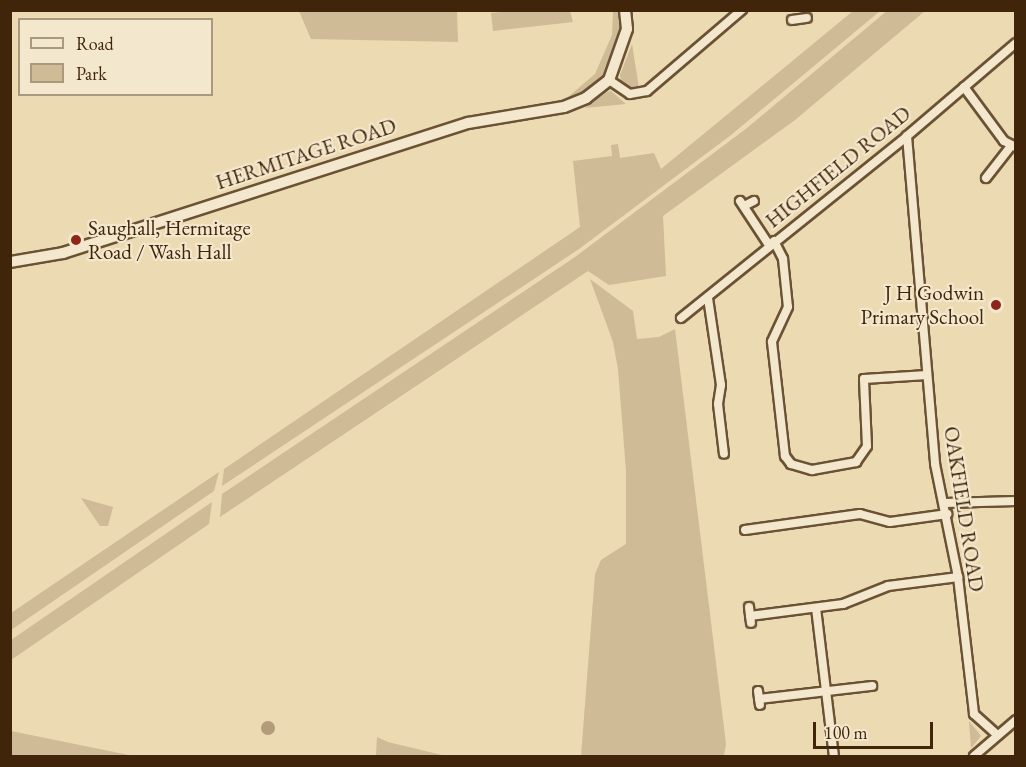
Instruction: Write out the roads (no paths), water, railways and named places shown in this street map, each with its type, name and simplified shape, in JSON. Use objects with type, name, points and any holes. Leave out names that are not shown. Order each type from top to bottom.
[{"type":"street","points":[[625,10],[627,29],[609,80],[630,94],[647,91],[742,10]]},
{"type":"street","name":"HIGHFIELD ROAD","points":[[681,318],[907,136],[1016,43]]},
{"type":"street","name":"HERMITAGE ROAD","points":[[10,262],[63,253],[468,123],[564,107],[586,98],[609,80]]},
{"type":"street","points":[[964,87],[1013,146],[986,177]]},
{"type":"street","name":"OAKFIELD ROAD","points":[[907,136],[934,464],[945,503],[958,577],[974,714],[996,734]]},
{"type":"street","points":[[754,201],[742,204],[783,259],[789,307],[772,342],[784,456],[791,464],[812,470],[856,462],[867,446],[864,379],[927,375]]},
{"type":"street","points":[[708,297],[722,385],[718,404],[723,454]]},
{"type":"street","points":[[945,503],[1016,501]]},
{"type":"street","points":[[744,530],[860,514],[890,522],[946,514]]},
{"type":"street","points":[[750,615],[816,608],[853,601],[888,586],[958,577]]},
{"type":"street","points":[[816,608],[834,756]]},
{"type":"street","points":[[759,698],[872,686]]},
{"type":"street","points":[[974,756],[996,734],[1016,720]]},
{"type":"place","name":"Saughall, Hermitage Road / Wash Hall","points":[[76,240]]},
{"type":"place","name":"J H Godwin Primary School","points":[[996,305]]}]
